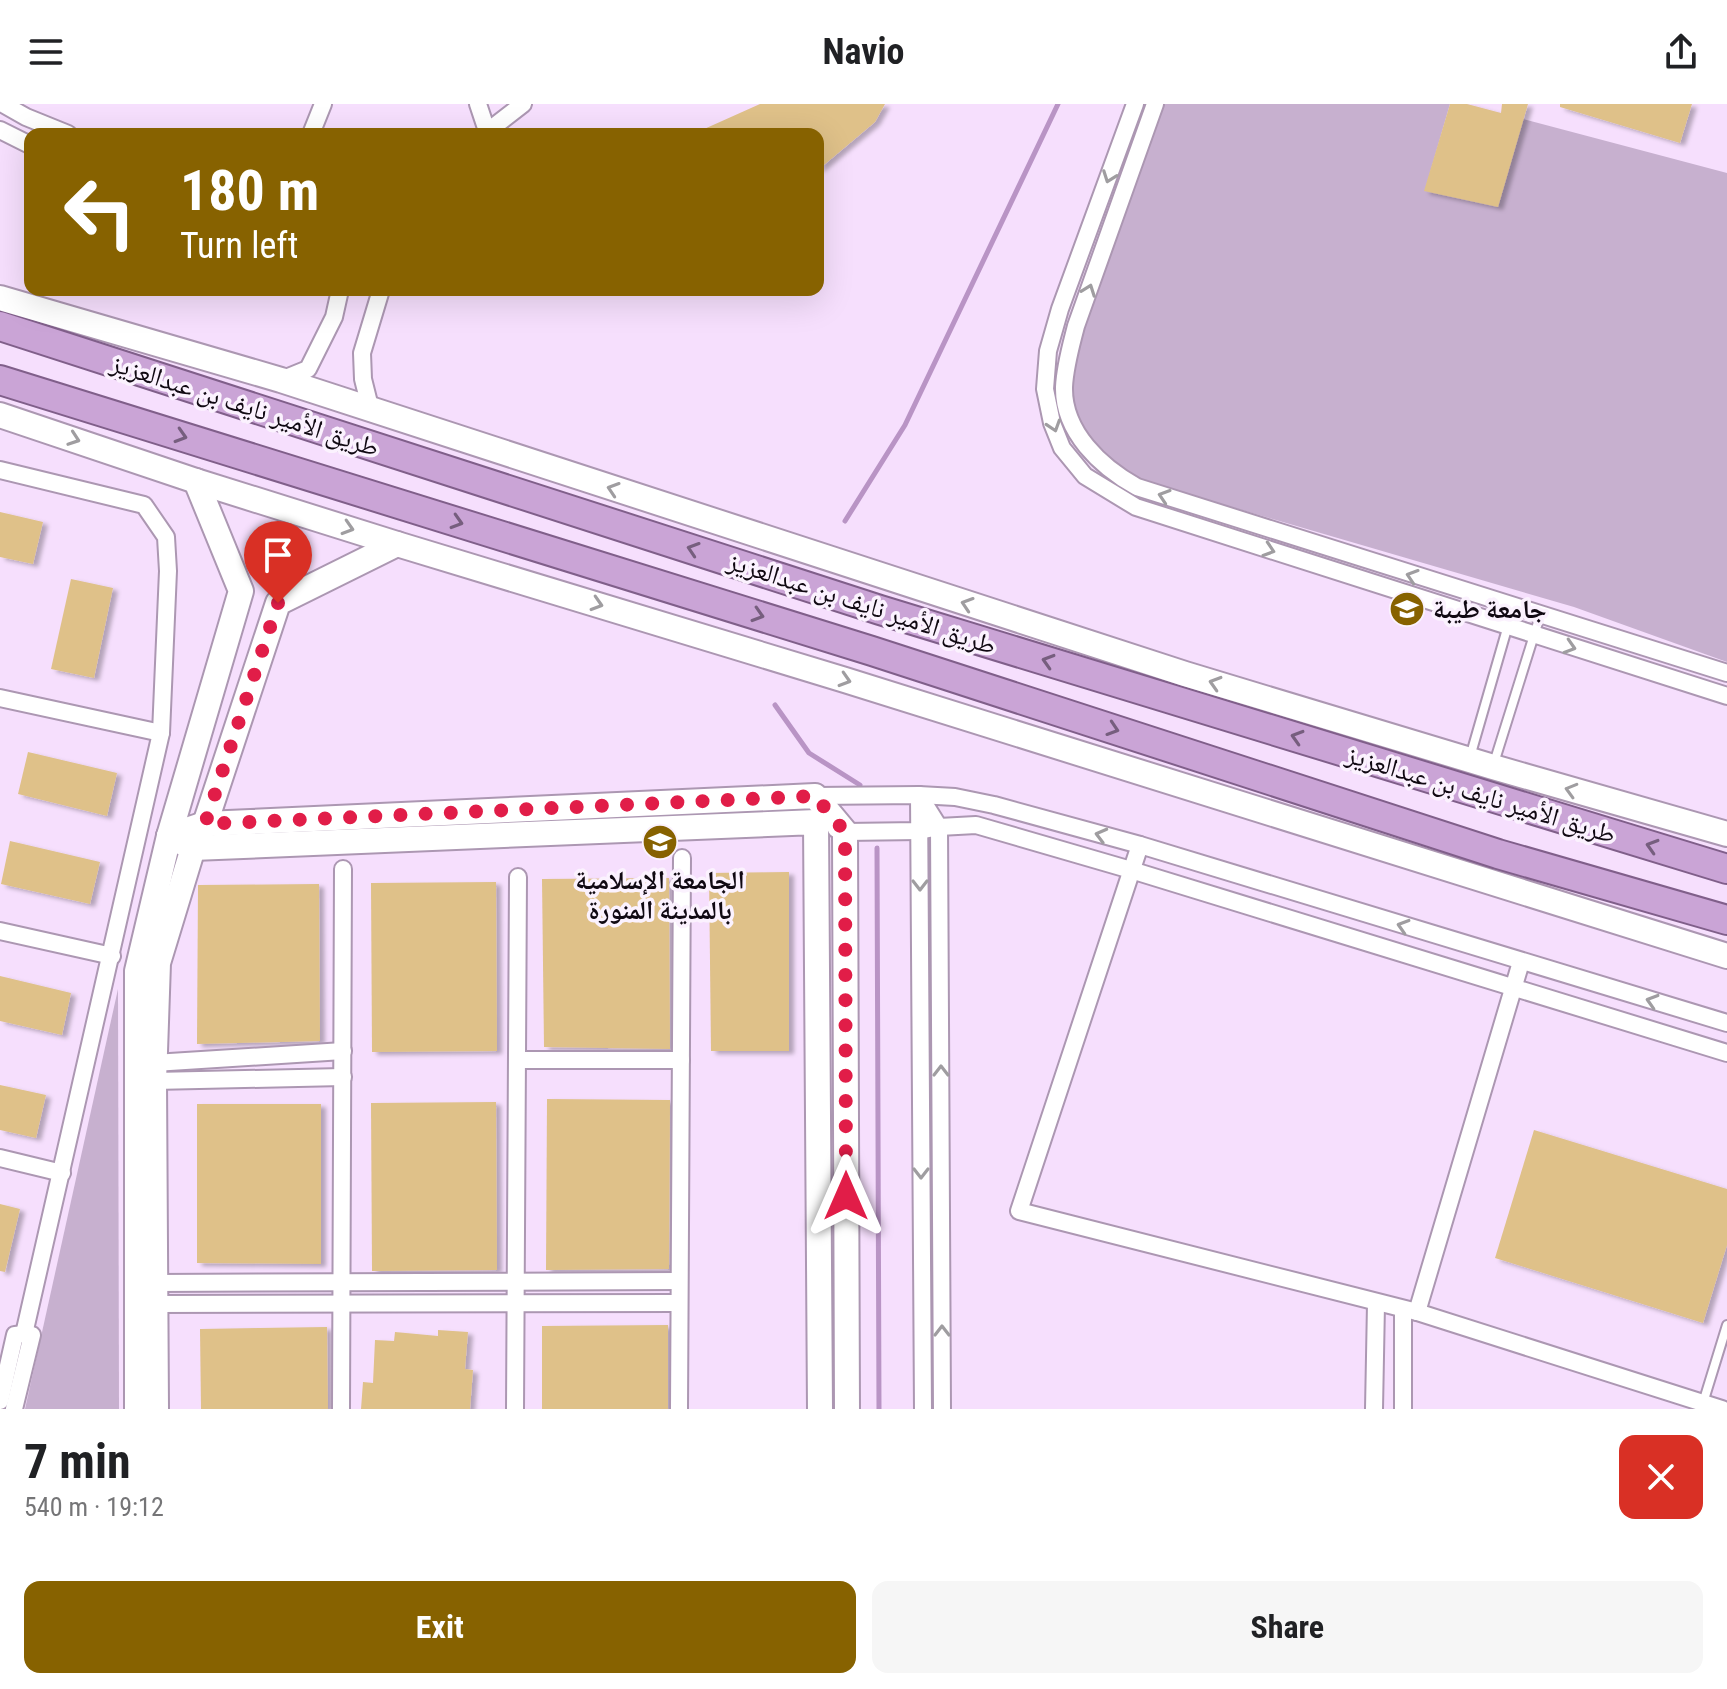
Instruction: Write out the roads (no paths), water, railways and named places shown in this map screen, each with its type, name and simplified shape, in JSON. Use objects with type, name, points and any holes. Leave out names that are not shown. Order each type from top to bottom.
[{"type":"highway","name":"طريق الأمير نايف بن عبدالعزيز","points":[[0,326],[880,610],[1727,869]]},
{"type":"highway","name":"طريق الأمير نايف بن عبدالعزيز","points":[[0,380],[872,651],[1498,854],[1727,920]]},
{"type":"main road","points":[[0,298],[281,380],[1185,674],[1727,834]]},
{"type":"main road","points":[[0,412],[196,481],[1288,817],[1428,864],[1727,956]]},
{"type":"main road","points":[[137,1409],[137,971],[169,836],[241,591],[196,481]]},
{"type":"main road","points":[[241,591],[278,603],[397,544]]},
{"type":"main road","points":[[156,1409],[154,1072],[158,963],[193,848],[205,824],[278,603]]},
{"type":"main road","points":[[169,836],[205,824],[815,796],[845,832],[847,1409]]},
{"type":"main road","points":[[1288,817],[1498,854]]},
{"type":"main road","points":[[169,836],[193,848],[816,822],[820,1409]]},
{"type":"street","points":[[3,104],[53,128]]},
{"type":"street","points":[[313,128],[323,104]]},
{"type":"street","points":[[478,104],[487,128]]},
{"type":"street","points":[[493,128],[523,104]]},
{"type":"street","points":[[1135,104],[1060,309],[1048,351],[1045,389],[1052,423],[1062,448],[1085,476],[1136,507],[1727,696]]},
{"type":"street","points":[[1155,104],[1076,326],[1066,364],[1064,391],[1073,425],[1091,452],[1113,473],[1137,487],[1727,673]]},
{"type":"street","points":[[0,130],[24,142]]},
{"type":"street","points":[[281,380],[308,369],[334,317],[339,296]]},
{"type":"street","points":[[371,411],[363,379],[362,353],[379,296]]},
{"type":"street","points":[[0,470],[144,505],[166,537],[168,571],[161,733],[24,1334]]},
{"type":"street","points":[[0,698],[161,733]]},
{"type":"street","points":[[919,795],[939,827],[942,1409]]},
{"type":"street","points":[[919,795],[923,1409]]},
{"type":"street","points":[[1727,1023],[1140,845],[994,805],[955,797],[919,795],[815,796],[816,822],[845,832],[919,831],[976,825],[1727,1053]]},
{"type":"street","points":[[1140,845],[1019,1211],[1410,1311],[1722,1409]]},
{"type":"street","points":[[679,1409],[682,858]]},
{"type":"street","points":[[341,1409],[343,869]]},
{"type":"street","points":[[515,1409],[518,877]]},
{"type":"street","points":[[0,931],[112,956]]},
{"type":"street","points":[[1403,1409],[1410,1311],[1521,962]]},
{"type":"street","points":[[154,1072],[343,1051]]},
{"type":"street","points":[[517,1060],[681,1060]]},
{"type":"street","points":[[154,1072],[343,1077]]},
{"type":"street","points":[[0,1158],[62,1173]]},
{"type":"street","points":[[155,1294],[343,1281],[679,1281]]},
{"type":"street","points":[[155,1294],[343,1305],[679,1303]]},
{"type":"street","points":[[1374,1409],[1376,1304]]},
{"type":"street","points":[[1,1395],[15,1335],[32,1335],[14,1409]]},
{"type":"lane","points":[[1469,760],[1513,608]]},
{"type":"lane","points":[[1493,767],[1540,616]]},
{"type":"lane","points":[[1703,1403],[1727,1325]]},
{"type":"waterway","points":[[845,521],[905,425],[1058,104]]},
{"type":"waterway","points":[[775,705],[809,753],[860,785]]},
{"type":"waterway","points":[[877,848],[879,1409]]},
{"type":"place","name":"جامعة طيبة","points":[[1407,609]]},
{"type":"place","name":"الجامعة الإسلامية بالمدينة المنورة","points":[[660,842]]}]
